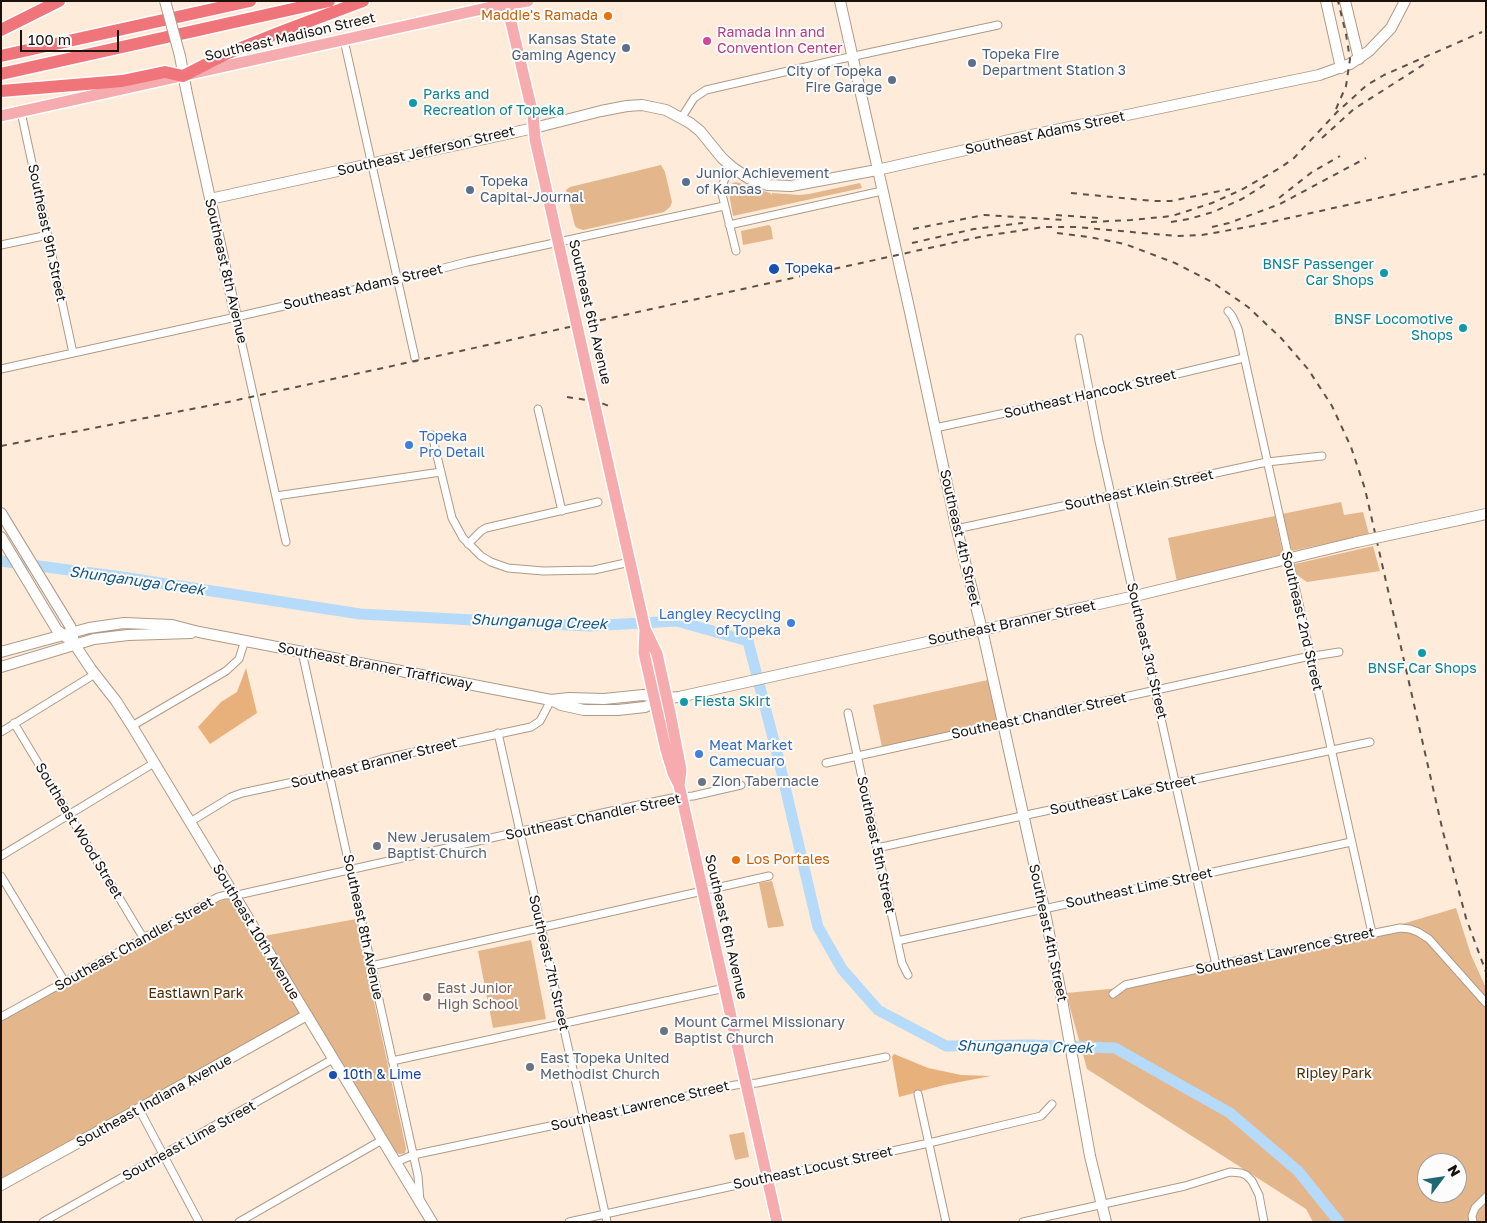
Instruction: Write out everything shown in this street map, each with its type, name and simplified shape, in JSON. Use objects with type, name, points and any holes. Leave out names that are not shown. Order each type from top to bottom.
[{"type":"highway","points":[[1,30],[59,1]]},
{"type":"highway","points":[[1,56],[250,1]]},
{"type":"highway","points":[[1,74],[329,1]]},
{"type":"highway","points":[[1,91],[122,81],[165,72],[183,76],[226,54],[363,1]]},
{"type":"main road","name":"Southeast Madison Street","points":[[1,116],[507,3],[528,1]]},
{"type":"main road","name":"Southeast 6th Avenue","points":[[507,3],[533,116],[535,139],[630,562],[646,630],[657,654],[667,698],[681,770],[679,785]]},
{"type":"main road","name":"Southeast 6th Avenue","points":[[646,630],[644,654],[672,773],[679,785],[682,797],[777,1222]]},
{"type":"street","name":"Southeast 8th Avenue","points":[[165,1],[180,56],[286,542]]},
{"type":"street","name":"Southeast 4th Street","points":[[840,1],[956,529],[1003,724],[1044,908],[1090,1156],[1106,1222]]},
{"type":"street","points":[[1326,1],[1341,68]]},
{"type":"street","points":[[1346,1],[1359,59]]},
{"type":"street","name":"Southeast Adams Street","points":[[732,167],[748,178],[768,185],[791,186],[877,170],[1036,134],[1319,75],[1341,68],[1359,59],[1376,45],[1391,28],[1405,1]]},
{"type":"street","points":[[736,251],[722,196],[722,184],[732,167],[700,131],[682,117],[694,98],[705,90],[998,25]]},
{"type":"street","points":[[344,40],[415,358]]},
{"type":"street","name":"Southeast Jefferson Street","points":[[210,199],[534,128],[601,110],[642,105],[666,110],[682,117]]},
{"type":"street","name":"Southeast 9th Street","points":[[21,112],[73,353]]},
{"type":"street","points":[[729,225],[882,191]]},
{"type":"street","name":"Southeast Adams Street","points":[[1,369],[398,280],[467,262],[724,206]]},
{"type":"street","points":[[1,245],[48,235]]},
{"type":"street","name":"Southeast 2nd Street","points":[[1228,311],[1238,329],[1372,933]]},
{"type":"street","name":"Southeast 3rd Street","points":[[1079,338],[1216,965]]},
{"type":"street","name":"Southeast Hancock Street","points":[[935,428],[1090,395],[1244,358]]},
{"type":"street","points":[[538,409],[562,511]]},
{"type":"street","points":[[432,435],[456,529],[468,544],[486,559],[508,568],[543,571],[594,570],[630,562]]},
{"type":"street","name":"Southeast Klein Street","points":[[956,529],[1268,462],[1322,456]]},
{"type":"street","points":[[276,496],[441,472]]},
{"type":"street","points":[[468,544],[486,528],[598,502]]},
{"type":"street","name":"Southeast 10th Avenue","points":[[1,513],[70,626],[68,634]]},
{"type":"street","name":"Southeast Branner Street","points":[[190,822],[231,797],[242,793],[329,775],[382,759],[531,727],[540,721],[551,700],[569,698],[604,699],[643,695],[654,699],[679,697],[1135,596],[1357,542],[1486,514]]},
{"type":"street","name":"Southeast 10th Avenue","points":[[1,537],[57,630],[68,634],[95,674],[116,700],[432,1222]]},
{"type":"street","name":"Southeast Branner Trafficway","points":[[1,652],[89,628],[136,623],[172,625],[551,700]]},
{"type":"street","name":"Southeast Branner Trafficway","points":[[1,667],[94,639],[128,635],[200,632]]},
{"type":"street","points":[[132,726],[226,671],[239,659],[245,640]]},
{"type":"street","name":"Southeast 8th Avenue","points":[[302,652],[418,1176],[421,1203]]},
{"type":"street","name":"Southeast Chandler Street","points":[[826,763],[1310,656],[1339,652]]},
{"type":"street","points":[[1,732],[95,674]]},
{"type":"street","name":"Southeast 5th Street","points":[[848,713],[902,964],[908,976]]},
{"type":"street","name":"Southeast Wood Street","points":[[14,724],[144,938]]},
{"type":"street","name":"Southeast 7th Street","points":[[498,733],[606,1218]]},
{"type":"street","name":"Southeast Lake Street","points":[[877,848],[1370,742]]},
{"type":"street","points":[[1,856],[154,763]]},
{"type":"street","name":"Southeast Chandler Street","points":[[2,1015],[225,894],[242,894],[629,807],[741,785]]},
{"type":"street","name":"Southeast Lime Street","points":[[897,941],[1351,842]]},
{"type":"street","points":[[1,876],[65,982]]},
{"type":"street","points":[[372,966],[769,876]]},
{"type":"street","name":"Southeast Lawrence Street","points":[[1113,994],[1125,985],[1400,928],[1418,932],[1429,939],[1486,1004]]},
{"type":"street","points":[[392,1061],[725,988]]},
{"type":"street","name":"Southeast Indiana Avenue","points":[[1,1185],[307,1016]]},
{"type":"street","name":"Southeast Lawrence Street","points":[[396,1162],[413,1156],[735,1085],[757,1083],[886,1057]]},
{"type":"street","name":"Southeast Lime Street","points":[[43,1222],[333,1059]]},
{"type":"street","points":[[918,1094],[946,1222]]},
{"type":"street","name":"Southeast Locust Street","points":[[569,1222],[606,1218],[767,1178],[929,1143],[1041,1116],[1052,1104]]},
{"type":"street","points":[[139,1110],[199,1222]]},
{"type":"street","points":[[239,1222],[382,1140]]},
{"type":"street","points":[[1023,1222],[1192,1184],[1230,1172],[1237,1172],[1246,1175],[1256,1187],[1264,1222]]},
{"type":"street","points":[[1473,1222],[1472,1216],[1475,1208],[1486,1197]]},
{"type":"green space","points":[[661,165],[665,172],[672,202],[670,207],[664,212],[583,230],[575,226],[566,190],[570,187]]},
{"type":"green space","points":[[736,182],[772,195],[772,193],[809,194],[860,183],[862,188],[733,216],[728,188]]},
{"type":"green space","points":[[769,225],[773,239],[743,245],[741,231]]},
{"type":"green space","points":[[1341,502],[1344,515],[1363,512],[1369,534],[1292,551],[1282,514]]},
{"type":"green space","points":[[1275,516],[1283,554],[1177,582],[1168,538]]},
{"type":"green space","points":[[1373,546],[1380,571],[1307,582],[1297,575],[1295,564]]},
{"type":"green space","points":[[988,680],[997,719],[995,722],[882,747],[873,705]]},
{"type":"green space","points":[[772,881],[784,926],[768,928],[759,883]]},
{"type":"green space","name":"Eastlawn Park","points":[[230,898],[299,1011],[299,1015],[1,1180],[1,1022],[218,902]]},
{"type":"green space","name":"Ripley Park","points":[[1456,908],[1471,955],[1486,988],[1486,1222],[1313,1222],[1306,1209],[1087,1069],[1066,993],[1120,988],[1372,933]]},
{"type":"green space","points":[[356,919],[406,1148],[405,1153],[400,1154],[394,1152],[264,936]]},
{"type":"green space","points":[[531,940],[546,1019],[493,1028],[478,951]]},
{"type":"green space","points":[[744,1132],[749,1157],[735,1160],[729,1135]]},
{"type":"shaded area","points":[[246,668],[257,713],[210,744],[198,727],[221,702],[237,692]]},
{"type":"shaded area","points":[[894,1054],[928,1068],[961,1075],[991,1076],[944,1085],[899,1097],[892,1057]]},
{"type":"waterway","name":"Shunganuga Creek","points":[[1,561],[122,577],[360,614],[588,626],[677,621],[748,641],[778,757],[818,927],[842,969],[878,1010],[946,1046],[1031,1045],[1115,1048],[1230,1113],[1298,1171],[1339,1222]]},
{"type":"railway","points":[[1336,109],[1346,86],[1350,59],[1338,1]]},
{"type":"railway","points":[[1091,222],[1172,216],[1212,203],[1241,190],[1294,158],[1337,112],[1367,85],[1384,75],[1482,32]]},
{"type":"railway","points":[[1322,138],[1354,109],[1429,61]]},
{"type":"railway","points":[[1279,198],[1312,172],[1340,156]]},
{"type":"railway","points":[[1212,227],[1229,223],[1280,204],[1366,158]]},
{"type":"railway","points":[[1,446],[228,402],[984,236],[1044,227],[1076,227],[1176,236],[1202,235],[1253,226],[1486,174]]},
{"type":"railway","points":[[1171,222],[1213,212],[1242,199],[1266,184]]},
{"type":"railway","points":[[1071,193],[1171,201],[1230,189]]},
{"type":"railway","points":[[913,229],[984,215],[1064,220]]},
{"type":"railway","points":[[1056,215],[1098,218]]},
{"type":"railway","points":[[912,243],[974,229],[1023,223]]},
{"type":"railway","points":[[1057,233],[1125,244],[1175,263],[1212,282],[1248,307],[1281,338],[1308,369],[1332,406],[1351,447],[1365,489],[1443,832],[1466,918],[1486,972]]},
{"type":"railway","points":[[567,397],[599,402],[609,406]]},
{"type":"place","name":"Maddie's Ramada","points":[[608,16]]},
{"type":"place","name":"Ramada Inn and Convention Center","points":[[707,41]]},
{"type":"place","name":"Kansas State Gaming Agency","points":[[626,48]]},
{"type":"place","name":"Topeka Fire Department Station 3","points":[[972,63]]},
{"type":"place","name":"City of Topeka Fire Garage","points":[[892,80]]},
{"type":"place","name":"Parks and Recreation of Topeka","points":[[413,103]]},
{"type":"place","name":"Junior Achievement of Kansas","points":[[686,182]]},
{"type":"place","name":"Topeka Capital-Journal","points":[[470,190]]},
{"type":"place","name":"Topeka","points":[[774,269]]},
{"type":"place","name":"BNSF Passenger Car Shops","points":[[1384,273]]},
{"type":"place","name":"BNSF Locomotive Shops","points":[[1463,328]]},
{"type":"place","name":"Topeka Pro Detail","points":[[409,445]]},
{"type":"place","name":"Langley Recycling of Topeka","points":[[791,623]]},
{"type":"place","name":"BNSF Car Shops","points":[[1422,653]]},
{"type":"place","name":"Fiesta Skirt","points":[[684,702]]},
{"type":"place","name":"Meat Market Camecuaro","points":[[699,754]]},
{"type":"place","name":"Zion Tabernacle","points":[[702,782]]},
{"type":"place","name":"New Jerusalem Baptist Church","points":[[377,846]]},
{"type":"place","name":"Los Portales","points":[[736,860]]},
{"type":"place","name":"East Junior High School","points":[[427,997]]},
{"type":"place","name":"Mount Carmel Missionary Baptist Church","points":[[664,1031]]},
{"type":"place","name":"East Topeka United Methodist Church","points":[[530,1067]]},
{"type":"place","name":"10th & Lime","points":[[333,1075]]}]
